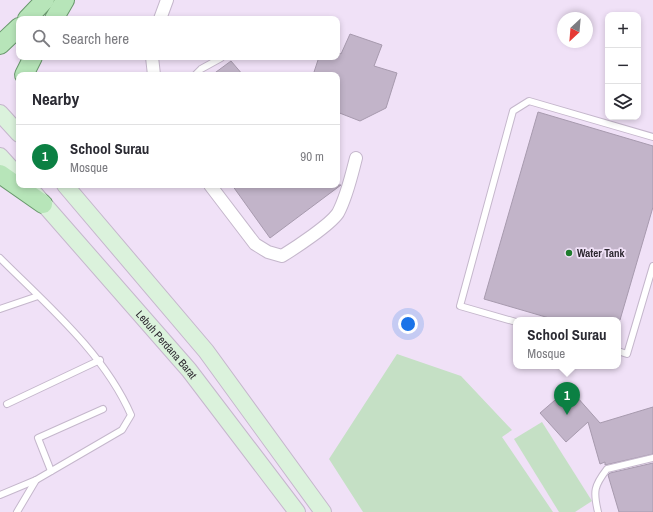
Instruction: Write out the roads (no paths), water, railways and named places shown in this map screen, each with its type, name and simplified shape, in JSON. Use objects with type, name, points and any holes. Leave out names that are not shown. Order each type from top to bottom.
[{"type":"main road","points":[[30,16],[45,0]]},
{"type":"main road","points":[[56,16],[66,0]]},
{"type":"main road","points":[[0,45],[16,29]]},
{"type":"main road","points":[[26,72],[32,60]]},
{"type":"main road","points":[[0,174],[16,185]]},
{"type":"main road","points":[[21,188],[44,204]]},
{"type":"street","points":[[161,16],[167,0]]},
{"type":"street","points":[[152,60],[154,72]]},
{"type":"street","points":[[0,113],[16,131]]},
{"type":"street","points":[[0,156],[16,174]]},
{"type":"street","points":[[212,188],[255,244],[268,252],[282,256],[301,245],[337,214],[347,193],[356,158]]},
{"type":"street","name":"Lebuh Perdana Barat","points":[[29,188],[189,370],[297,512]]},
{"type":"street","points":[[68,188],[206,351],[324,512]]},
{"type":"lane","points":[[198,72],[217,60]]},
{"type":"lane","points":[[513,321],[460,306],[513,111],[529,101],[653,137]]},
{"type":"lane","points":[[0,258],[100,360],[124,398],[131,415],[122,430],[36,480],[0,495]]},
{"type":"lane","points":[[621,352],[627,354],[653,266]]},
{"type":"lane","points":[[0,309],[38,296]]},
{"type":"lane","points":[[7,404],[100,360]]},
{"type":"lane","points":[[51,471],[38,438],[103,409]]},
{"type":"lane","points":[[598,512],[594,495],[597,483],[607,469],[653,458]]},
{"type":"lane","points":[[17,512],[36,480]]},
{"type":"place","name":"Water Tank","points":[[569,253]]},
{"type":"place","name":"School Surau","points":[[567,415]]}]
